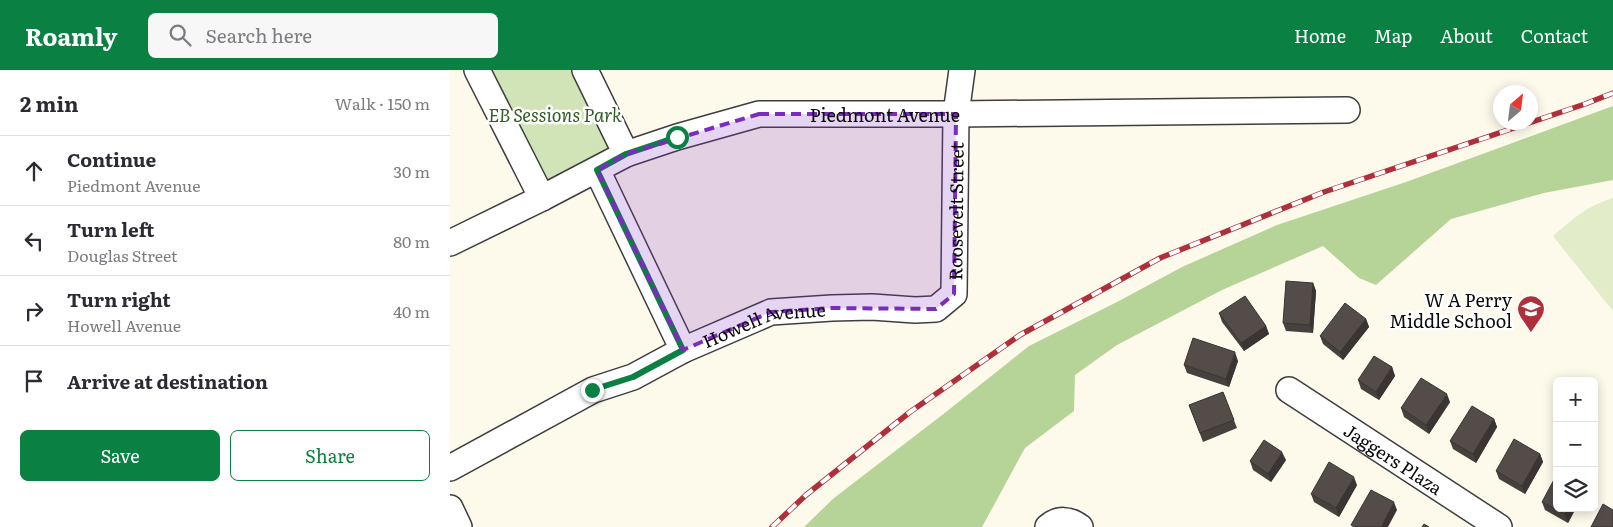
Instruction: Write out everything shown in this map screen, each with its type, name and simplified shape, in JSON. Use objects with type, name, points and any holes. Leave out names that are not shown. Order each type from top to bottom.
[{"type":"street","points":[[476,70],[542,198]]},
{"type":"street","points":[[585,70],[626,154]]},
{"type":"street","name":"Roosevelt Street","points":[[954,294],[956,114],[962,70]]},
{"type":"street","name":"Piedmont Avenue","points":[[450,242],[542,198],[626,154],[677,137],[759,114],[1347,110]]},
{"type":"street","points":[[597,170],[683,350]]},
{"type":"street","name":"Howell Avenue","points":[[450,468],[592,390],[633,377],[683,350],[771,312],[832,308],[936,309],[954,294]]},
{"type":"street","name":"Jaggers Plaza","points":[[1289,390],[1498,527]]},
{"type":"street","points":[[450,508],[459,527]]},
{"type":"street","points":[[1048,527],[1057,521],[1063,520],[1070,521],[1080,527]]},
{"type":"highlighted area","points":[[759,114],[956,114],[954,294],[936,309],[832,308],[771,312],[683,350],[597,170],[626,154]]},
{"type":"green space","name":"EB Sessions Park","points":[[485,70],[579,70],[618,148],[545,184]]},
{"type":"green space","points":[[1613,106],[1613,180],[1544,193],[1451,219],[1376,285],[1359,278],[1323,246],[1222,290],[1117,345],[1075,375],[1074,411],[1025,448],[982,527],[804,527],[834,498],[1029,346],[1182,267],[1277,225],[1406,182]]},
{"type":"green space","points":[[1613,198],[1613,311],[1553,236],[1581,213],[1596,204]]},
{"type":"building","points":[[1286,281],[1313,283],[1310,325],[1283,323]]},
{"type":"building","points":[[1245,296],[1266,326],[1241,343],[1219,313]]},
{"type":"building","points":[[1345,303],[1366,319],[1340,352],[1320,336]]},
{"type":"building","points":[[1193,338],[1235,352],[1226,379],[1184,365]]},
{"type":"building","points":[[1374,356],[1392,367],[1376,392],[1358,380]]},
{"type":"building","points":[[1421,378],[1447,394],[1426,425],[1401,408]]},
{"type":"building","points":[[1223,392],[1234,420],[1200,433],[1189,405]]},
{"type":"building","points":[[1472,406],[1494,419],[1473,454],[1450,441]]},
{"type":"building","points":[[1514,439],[1540,454],[1522,486],[1496,471]]},
{"type":"building","points":[[1264,440],[1282,452],[1268,474],[1250,461]]},
{"type":"building","points":[[1329,462],[1354,477],[1336,508],[1311,494]]},
{"type":"building","points":[[1553,481],[1553,508],[1542,502]]},
{"type":"building","points":[[1371,490],[1394,502],[1381,527],[1354,527],[1351,525]]},
{"type":"building","points":[[1603,504],[1613,510],[1613,527],[1591,527]]},
{"type":"railway","points":[[772,527],[806,495],[910,412],[1020,335],[1160,258],[1324,192],[1613,93]]},
{"type":"place","name":"W A Perry Middle School","points":[[1531,333]]},
{"type":"route","points":[[592,390],[633,377],[683,350],[597,170],[626,154],[677,137]]}]
